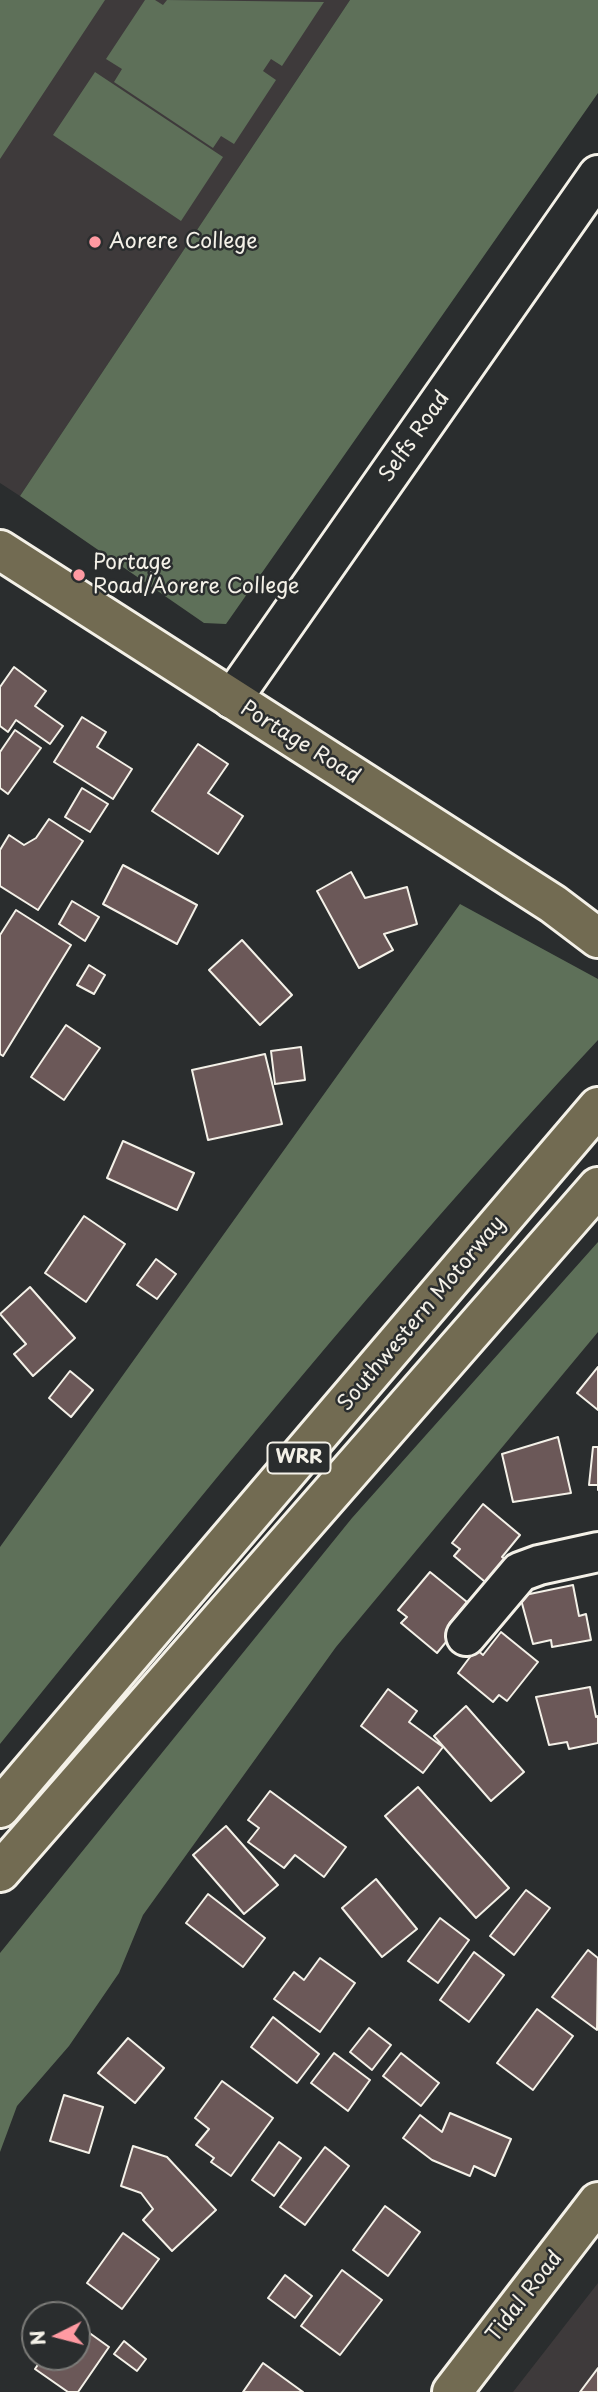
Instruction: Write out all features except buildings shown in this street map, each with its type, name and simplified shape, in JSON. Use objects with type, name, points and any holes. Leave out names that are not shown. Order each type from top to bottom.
[{"type":"main road","name":"Portage Road","points":[[0,550],[553,904],[598,939]]},
{"type":"main road","name":"Southwestern Motorway","points":[[0,1808],[598,1107]]},
{"type":"main road","name":"WRR","points":[[0,1872],[598,1187]]},
{"type":"main road","name":"Tidal Road","points":[[452,2392],[598,2202]]},
{"type":"street","name":"Selfs Road","points":[[232,699],[598,175]]},
{"type":"street","points":[[466,1636],[520,1572],[598,1552]]},
{"type":"shaded area","name":"Aorere College","points":[[0,0],[350,0],[20,496],[0,483]]},
{"type":"shaded area","points":[[598,2283],[598,2392],[513,2392]]},
{"type":"green space","points":[[0,0],[105,0],[0,159]]},
{"type":"green space","points":[[145,0],[155,0],[163,5],[167,0],[324,2],[282,66],[271,59],[263,71],[276,80],[234,144],[221,136],[213,148],[114,82],[122,69],[106,59]]},
{"type":"green space","points":[[350,0],[598,0],[598,93],[226,624],[204,623],[20,496]]},
{"type":"green space","points":[[95,72],[223,157],[181,221],[53,135]]},
{"type":"green space","points":[[460,904],[598,979],[598,1040],[368,1298],[219,1475],[0,1744],[0,1547]]},
{"type":"green space","points":[[598,1242],[598,1332],[336,1647],[143,1915],[119,1973],[69,2046],[17,2106],[0,2152],[0,1953],[352,1518]]},
{"type":"place","name":"Aorere College","points":[[95,242]]},
{"type":"place","name":"Portage Road/Aorere College","points":[[79,575]]}]
